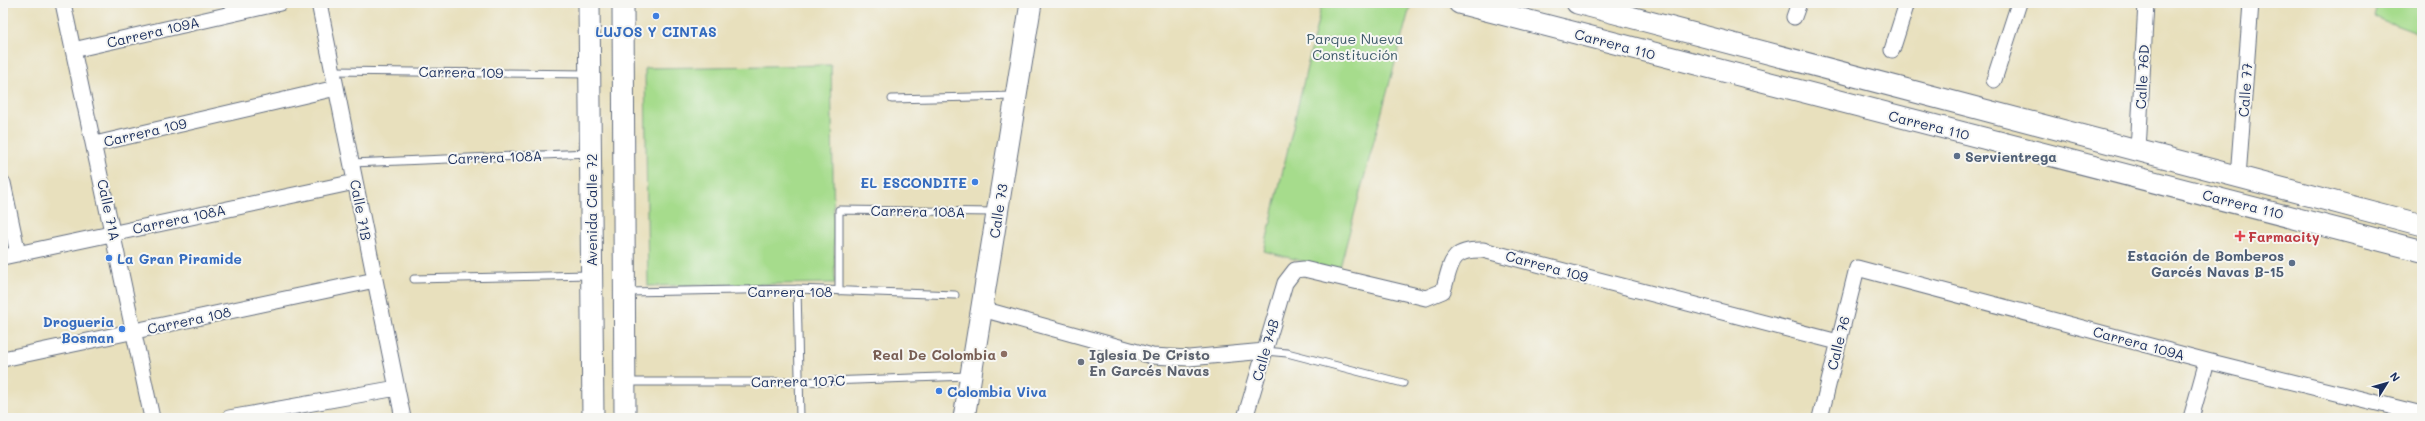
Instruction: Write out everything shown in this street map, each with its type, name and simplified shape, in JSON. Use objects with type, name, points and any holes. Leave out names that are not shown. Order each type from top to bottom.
[{"type":"main road","name":"Avenida Calle 72","points":[[589,3],[593,418]]},
{"type":"main road","points":[[623,3],[626,418]]},
{"type":"main road","name":"Calle 73","points":[[964,418],[1031,3]]},
{"type":"main road","name":"Carrera 110","points":[[1459,3],[2280,213],[2422,251]]},
{"type":"main road","name":"Carrera 110","points":[[1577,3],[2422,225]]},
{"type":"main road","points":[[2280,213],[2285,190]]},
{"type":"street","name":"Calle 71A","points":[[63,3],[95,144],[152,418]]},
{"type":"street","name":"Carrera 109A","points":[[73,50],[280,3]]},
{"type":"street","name":"Calle 71B","points":[[319,3],[403,418]]},
{"type":"street","points":[[1892,50],[1907,3]]},
{"type":"street","points":[[1994,80],[2018,3]]},
{"type":"street","name":"Calle 76D","points":[[2138,151],[2146,3]]},
{"type":"street","name":"Calle 77","points":[[2238,177],[2251,3]]},
{"type":"street","name":"Carrera 109","points":[[95,144],[336,88]]},
{"type":"street","name":"Carrera 108A","points":[[10,255],[356,182]]},
{"type":"street","points":[[3,183],[10,255]]},
{"type":"street","name":"Carrera 109","points":[[1285,282],[1295,270],[1304,269],[1426,298],[1442,291],[1454,259],[1459,252],[1466,249],[1483,250],[1838,342]]},
{"type":"street","name":"Carrera 109A","points":[[1857,268],[2207,361],[2422,414]]},
{"type":"street","name":"Calle 76","points":[[1820,418],[1857,268]]},
{"type":"street","name":"Carrera 108","points":[[3,359],[375,280]]},
{"type":"street","name":"Calle 74B","points":[[1245,418],[1285,282]]},
{"type":"street","points":[[982,309],[1152,356],[1189,358],[1265,351]]},
{"type":"street","points":[[2191,418],[2207,361]]},
{"type":"street","points":[[229,418],[397,388]]},
{"type":"lane","name":"Carrera 109","points":[[333,71],[590,74]]},
{"type":"lane","points":[[892,98],[1016,96]]},
{"type":"lane","name":"Carrera 108A","points":[[352,163],[591,153]]},
{"type":"lane","name":"Carrera 108A","points":[[839,290],[838,210],[998,212]]},
{"type":"lane","points":[[414,279],[592,275]]},
{"type":"lane","points":[[797,290],[800,418]]},
{"type":"lane","name":"Carrera 108","points":[[625,292],[839,290],[955,296]]},
{"type":"lane","points":[[1265,351],[1287,353],[1403,383]]},
{"type":"lane","name":"Carrera 107C","points":[[625,382],[800,382],[971,376]]},
{"type":"green space","name":"Parque Nueva Constitución","points":[[1322,3],[1397,3],[1410,7],[1339,271],[1264,251]]},
{"type":"green space","points":[[2378,3],[2422,3],[2422,35],[2374,17]]},
{"type":"green space","points":[[831,65],[835,283],[648,286],[645,68]]},
{"type":"place","name":"LUJOS Y CINTAS","points":[[656,16]]},
{"type":"place","name":"Servientrega","points":[[1957,156]]},
{"type":"place","name":"EL ESCONDITE","points":[[975,182]]},
{"type":"place","name":"Farmacity","points":[[2240,236]]},
{"type":"place","name":"La Gran Piramide","points":[[109,258]]},
{"type":"place","name":"Estación de Bomberos Garcés Navas B-15","points":[[2292,263]]},
{"type":"place","name":"Drogueria Bosman","points":[[122,329]]},
{"type":"place","name":"Real De Colombia","points":[[1004,354]]},
{"type":"place","name":"Iglesia De Cristo En Garcés Navas","points":[[1081,362]]},
{"type":"place","name":"Colombia Viva","points":[[939,391]]}]
